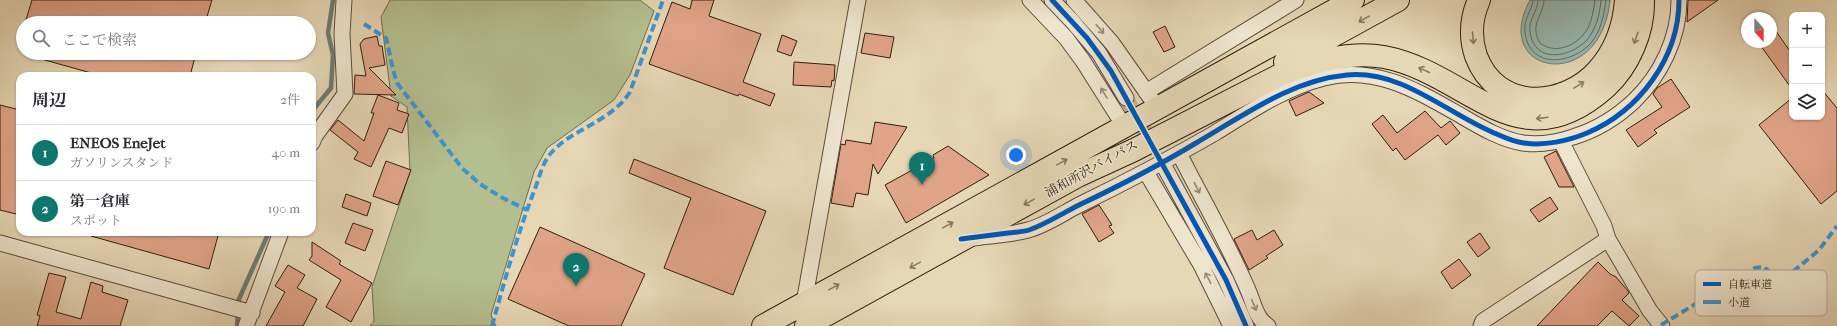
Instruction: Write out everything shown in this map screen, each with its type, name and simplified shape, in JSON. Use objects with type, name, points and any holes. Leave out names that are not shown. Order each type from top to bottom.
[{"type":"highway","points":[[1158,100],[1326,0]]},
{"type":"highway","name":"浦和所沢バイパス","points":[[763,326],[1124,126],[1158,100],[1353,0]]},
{"type":"highway","name":"浦和所沢バイパス","points":[[806,326],[1398,0]]},
{"type":"highway","points":[[1479,0],[1472,22],[1472,36],[1477,57],[1487,77],[1498,87],[1512,95],[1540,99],[1556,96],[1572,90],[1598,70],[1608,58],[1616,44],[1621,28],[1626,0]]},
{"type":"highway","points":[[1071,179],[1134,150],[1286,72],[1306,65],[1344,57],[1382,56],[1400,61],[1434,75],[1502,112],[1518,117],[1533,119],[1549,117],[1566,112],[1598,94],[1610,83],[1621,69],[1630,55],[1637,38],[1641,21],[1643,0]]},
{"type":"street","points":[[316,133],[345,94],[342,34],[344,0]]},
{"type":"street","points":[[804,303],[858,0]]},
{"type":"street","points":[[1030,0],[1066,38],[1083,61],[1124,126]]},
{"type":"street","points":[[1052,0],[1099,53],[1126,98]]},
{"type":"street","points":[[1074,0],[1112,43],[1158,100],[1296,0]]},
{"type":"street","points":[[962,239],[1028,230],[1146,172],[1272,99],[1300,86],[1325,78],[1349,74],[1392,80],[1411,88],[1480,127],[1523,143],[1561,141],[1586,134],[1607,123],[1625,110],[1641,95],[1664,61],[1672,41],[1679,0]]},
{"type":"street","points":[[1561,141],[1604,226],[1608,239],[1650,311],[1662,326]]},
{"type":"street","points":[[1180,153],[1244,280],[1258,316],[1263,323],[1268,326]]},
{"type":"street","points":[[1165,168],[1226,280],[1246,326]]},
{"type":"street","points":[[1146,172],[1201,265],[1231,326]]},
{"type":"street","points":[[0,243],[249,319],[280,236]]},
{"type":"street","points":[[1481,326],[1483,321],[1608,239]]},
{"type":"green space","points":[[390,0],[640,0],[654,11],[630,75],[614,100],[547,148],[534,172],[491,315],[496,326],[370,326],[374,321],[372,287],[410,172],[407,107],[391,96],[381,17]]},
{"type":"water","points":[[1530,0],[1610,0],[1602,30],[1588,51],[1570,62],[1551,64],[1535,58],[1524,45],[1521,25]]},
{"type":"building","points":[[32,0],[212,0],[207,16],[27,16]]},
{"type":"building","points":[[692,0],[714,0],[709,16],[761,34],[743,82],[775,94],[770,106],[649,64],[672,2],[690,9]]},
{"type":"building","points":[[1688,0],[1718,0],[1687,22]]},
{"type":"building","points":[[1165,26],[1175,47],[1164,52],[1153,32]]},
{"type":"building","points":[[865,33],[894,37],[890,58],[861,53]]},
{"type":"building","points":[[1777,33],[1789,50],[1789,85],[1762,48],[1777,48]]},
{"type":"building","points":[[782,35],[797,41],[791,56],[777,51]]},
{"type":"building","points":[[377,36],[379,46],[382,46],[385,65],[369,68],[396,95],[354,94],[355,75],[366,76],[360,44],[364,39]]},
{"type":"building","points":[[45,60],[194,60],[191,72],[88,72]]},
{"type":"building","points":[[794,62],[835,65],[834,81],[832,80],[831,87],[793,85]]},
{"type":"building","points":[[1671,79],[1690,107],[1654,130],[1657,133],[1638,147],[1626,130],[1662,107],[1653,94],[1657,88]]},
{"type":"building","points":[[1309,92],[1324,103],[1296,116],[1289,101]]},
{"type":"building","points":[[1825,94],[1837,108],[1837,191],[1821,204],[1759,125],[1789,100],[1789,120],[1825,120]]},
{"type":"building","points":[[378,95],[399,103],[397,110],[409,114],[402,133],[389,128],[371,167],[354,159],[358,152],[330,130],[338,120],[364,141],[374,113],[371,113]]},
{"type":"building","points":[[0,105],[16,109],[16,214],[0,210]]},
{"type":"building","points":[[1425,111],[1441,128],[1450,121],[1460,133],[1446,145],[1438,135],[1405,160],[1396,148],[1393,151],[1372,124],[1383,115],[1397,133]]},
{"type":"building","points":[[875,122],[907,127],[878,174],[873,164],[868,195],[856,193],[853,207],[831,203],[841,144],[845,145],[846,140],[871,144]]},
{"type":"building","points":[[948,146],[989,175],[906,223],[885,185],[934,158],[933,155]]},
{"type":"building","points":[[1556,151],[1574,187],[1559,187],[1544,157]]},
{"type":"building","points":[[634,159],[766,211],[733,295],[664,268],[691,198],[629,173]]},
{"type":"building","points":[[386,161],[411,170],[398,205],[373,196]]},
{"type":"building","points":[[346,194],[371,203],[367,216],[342,207]]},
{"type":"building","points":[[1550,197],[1558,209],[1539,222],[1530,210]]},
{"type":"building","points":[[1099,205],[1112,225],[1109,226],[1114,233],[1099,242],[1082,214]]},
{"type":"building","points":[[353,223],[373,230],[365,251],[345,243]]},
{"type":"building","points":[[540,227],[645,274],[621,326],[569,326],[508,299]]},
{"type":"building","points":[[1252,230],[1257,240],[1274,230],[1283,245],[1266,256],[1268,258],[1249,270],[1234,239]]},
{"type":"building","points":[[1480,233],[1490,248],[1478,257],[1467,242]]},
{"type":"building","points":[[91,236],[218,236],[209,269]]},
{"type":"building","points":[[312,242],[341,261],[339,264],[372,283],[351,322],[326,307],[341,280],[309,260],[312,256]]},
{"type":"building","points":[[1459,259],[1471,275],[1452,289],[1441,272]]},
{"type":"building","points":[[1598,262],[1610,274],[1616,277],[1628,291],[1629,293],[1622,300],[1639,316],[1629,326],[1612,311],[1597,326],[1537,326]]},
{"type":"building","points":[[288,265],[305,275],[297,288],[317,299],[303,326],[266,326],[285,292],[275,286]]},
{"type":"building","points":[[49,273],[66,277],[56,312],[81,319],[91,282],[103,286],[102,292],[128,300],[120,326],[37,326],[40,316],[37,315]]},
{"type":"waterway","points":[[316,106],[331,88],[333,55],[328,33],[333,0]]},
{"type":"waterway","points":[[237,326],[239,299],[267,236]]},
{"type":"tunnel","points":[[1126,98],[1165,168]]},
{"type":"marked path","points":[[492,326],[523,221],[546,160],[560,144],[613,111],[630,92],[663,0]]},
{"type":"marked path","points":[[364,24],[386,38],[397,83],[462,168],[480,184],[501,197],[527,210]]},
{"type":"marked path","points":[[1795,270],[1819,250],[1837,226]]},
{"type":"marked path","points":[[1752,270],[1764,267],[1767,270]]},
{"type":"marked path","points":[[1661,325],[1695,304]]},
{"type":"cycle path","points":[[1052,0],[1087,38],[1111,71],[1226,280],[1246,326]]},
{"type":"cycle path","points":[[961,239],[1024,231],[1035,228],[1153,168],[1268,101],[1306,84],[1326,78],[1347,75],[1367,75],[1386,79],[1404,85],[1492,132],[1507,139],[1520,142],[1540,144],[1580,136],[1606,123],[1623,111],[1639,97],[1652,80],[1664,62],[1672,42],[1677,21],[1679,0]]},
{"type":"place","name":"ENEOS EneJet","points":[[922,185]]},
{"type":"place","name":"第一倉庫","points":[[576,286]]}]
